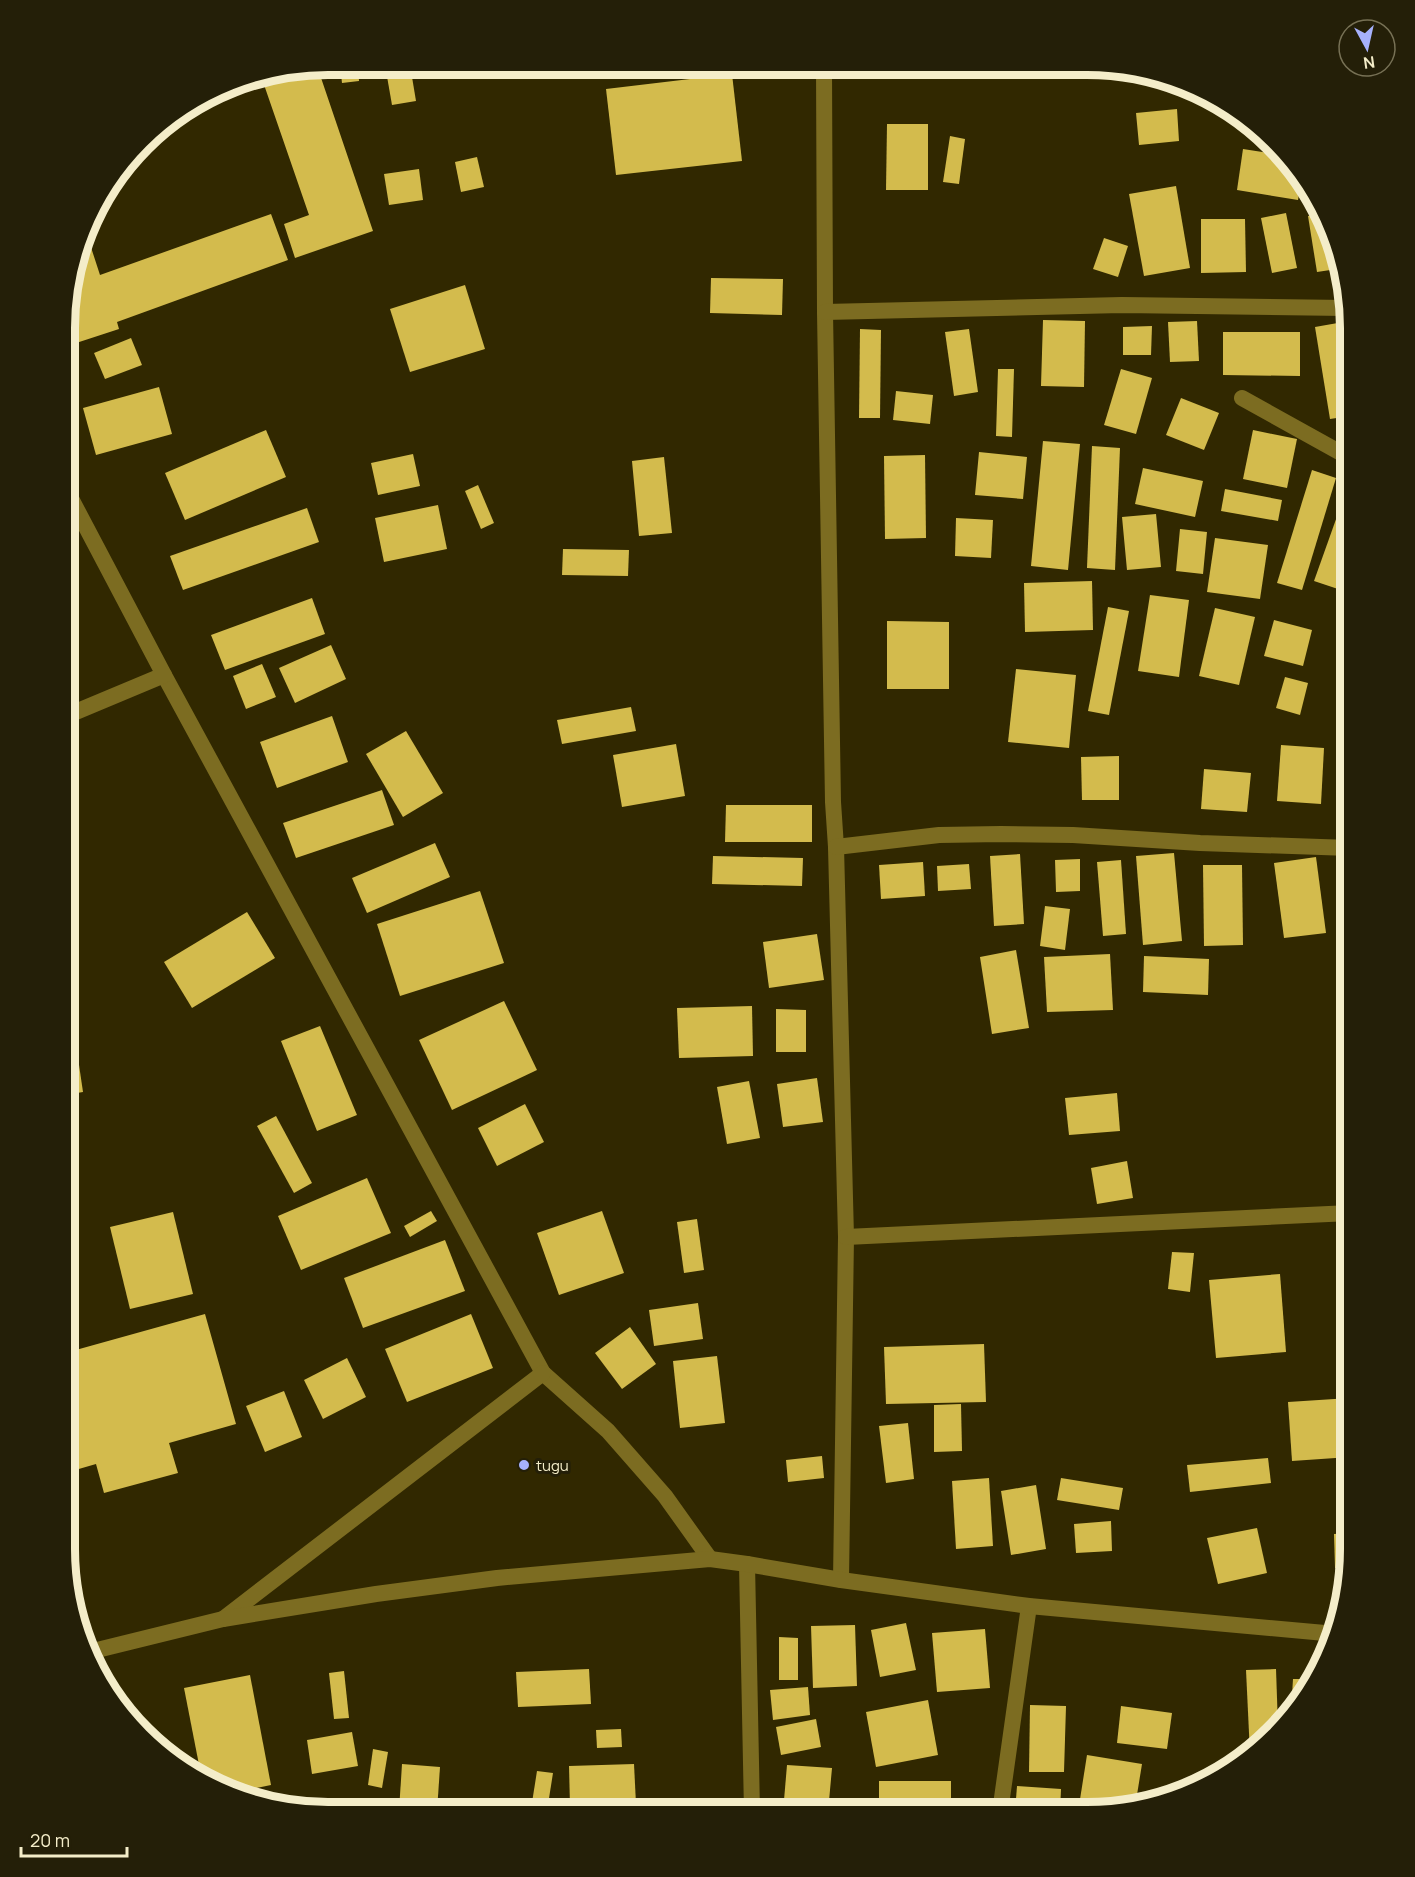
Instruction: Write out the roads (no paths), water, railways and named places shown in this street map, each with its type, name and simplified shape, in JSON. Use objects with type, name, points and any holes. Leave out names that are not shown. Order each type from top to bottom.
[{"type":"street","points":[[824,75],[825,312],[833,790],[846,1237],[841,1580]]},
{"type":"street","points":[[825,312],[1122,305],[1339,308]]},
{"type":"street","points":[[1242,398],[1340,452]]},
{"type":"street","points":[[75,506],[164,675],[543,1373],[608,1431],[665,1496],[710,1559]]},
{"type":"street","points":[[75,712],[164,675]]},
{"type":"street","points":[[836,847],[939,835],[1001,834],[1073,835],[1200,843],[1340,848]]},
{"type":"street","points":[[846,1237],[1340,1213]]},
{"type":"street","points":[[223,1619],[543,1373]]},
{"type":"street","points":[[96,1650],[223,1619],[376,1594],[486,1580],[710,1559],[1029,1606],[1325,1634]]},
{"type":"street","points":[[747,1564],[752,1802]]},
{"type":"street","points":[[1001,1802],[1029,1606]]},
{"type":"place","name":"tugu","points":[[524,1465]]}]
